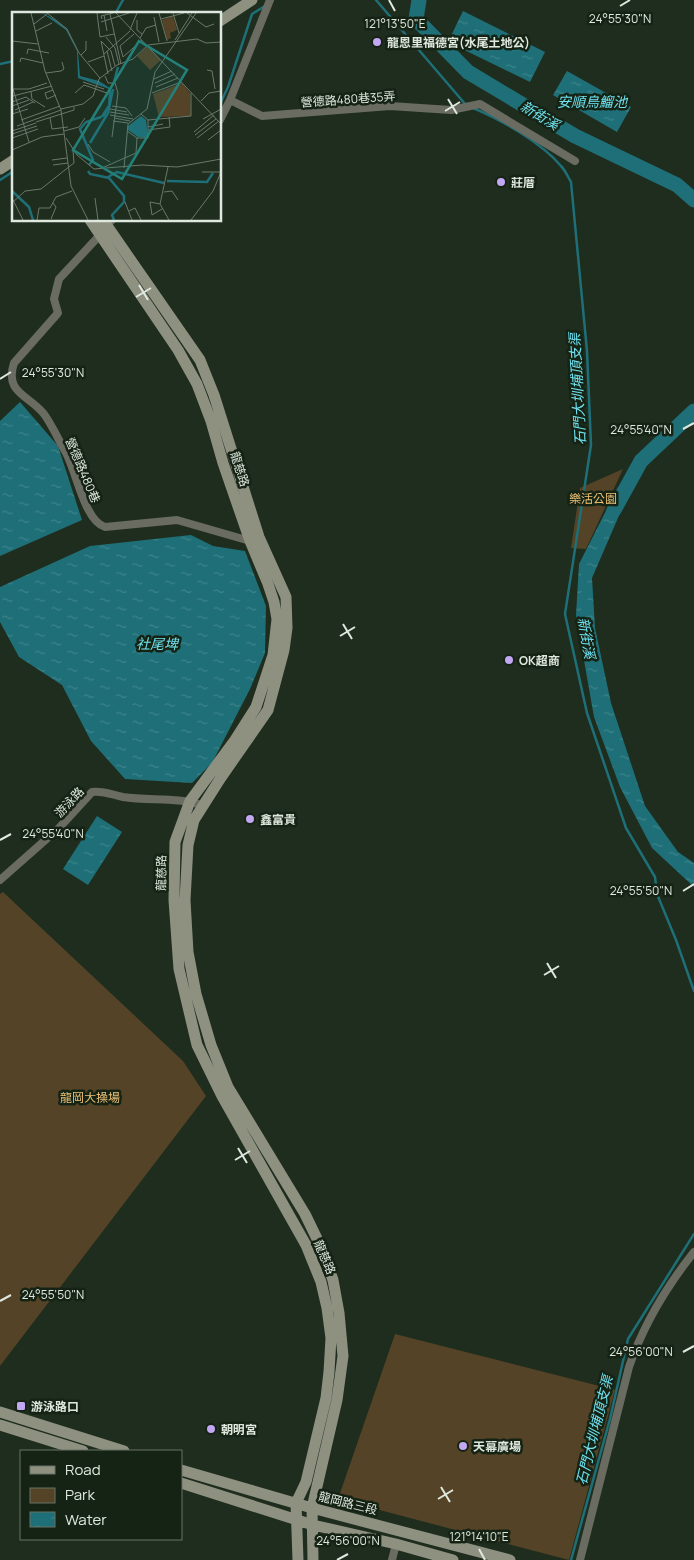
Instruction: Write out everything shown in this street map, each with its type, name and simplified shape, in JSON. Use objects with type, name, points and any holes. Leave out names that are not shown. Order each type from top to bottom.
[{"type":"street","points":[[221,20],[252,0]]},
{"type":"street","points":[[221,118],[270,0]]},
{"type":"street","name":"營德路480巷35弄","points":[[230,100],[262,116],[390,106],[451,110],[480,104],[575,161]]},
{"type":"street","points":[[0,169],[12,161]]},
{"type":"street","name":"龍慈路","points":[[91,221],[178,350],[197,384],[211,420],[223,463],[255,539],[286,597],[288,628],[268,710],[202,805],[194,820],[188,845],[180,900],[179,970],[198,1044],[222,1096],[306,1245],[321,1282],[327,1308],[331,1338],[326,1398],[306,1482],[296,1504],[298,1560]]},
{"type":"street","name":"龍慈路","points":[[107,222],[200,360],[214,396],[274,602],[277,619],[273,655],[256,707],[235,740],[190,801],[175,842],[180,900],[188,952],[196,994],[211,1045],[228,1087],[305,1214],[321,1247],[333,1280],[339,1313],[343,1356],[337,1400],[312,1508],[313,1560]]},
{"type":"street","name":"營德路480巷","points":[[107,222],[99,236],[59,279],[54,299],[58,313],[14,363],[11,372],[12,384],[18,392],[43,413],[67,454],[91,516],[98,525],[105,527],[177,520],[255,539]]},
{"type":"street","name":"游泳路","points":[[0,880],[59,828],[92,792],[97,791],[123,797],[190,801],[202,805]]},
{"type":"street","points":[[580,1560],[629,1367],[637,1343],[662,1299],[694,1252]]},
{"type":"street","points":[[0,1412],[121,1450]]},
{"type":"street","points":[[0,1425],[80,1450]]},
{"type":"street","name":"龍岡路三段","points":[[182,1470],[296,1504],[510,1560]]},
{"type":"street","points":[[182,1483],[297,1520],[453,1560]]},
{"type":"street","points":[[392,1560],[396,1544]]},
{"type":"green space","name":"樂活公園","points":[[623,469],[586,549],[571,548],[580,488]]},
{"type":"green space","name":"龍岡大操場","points":[[3,892],[183,1061],[206,1096],[0,1366],[0,894]]},
{"type":"green space","points":[[395,1334],[615,1390],[569,1560],[338,1499]]},
{"type":"water","points":[[463,11],[545,52],[530,82],[448,42]]},
{"type":"water","name":"安順烏鰡池","points":[[567,71],[631,107],[617,132],[553,95]]},
{"type":"water","points":[[20,402],[58,446],[82,520],[0,556],[0,421]]},
{"type":"water","name":"新街溪","points":[[618,487],[627,497],[592,578],[595,628],[611,703],[645,806],[678,852],[694,863],[694,887],[652,848],[620,787],[594,717],[576,615],[579,564]]},
{"type":"water","name":"社尾埤","points":[[191,535],[213,546],[245,551],[266,606],[265,653],[250,689],[212,763],[192,783],[125,779],[91,741],[62,685],[19,657],[0,622],[0,587],[90,546]]},
{"type":"water","points":[[97,816],[122,832],[88,885],[63,869]]},
{"type":"waterway","name":"石門大圳埔頂支渠","points":[[116,12],[123,0]]},
{"type":"waterway","name":"石門大圳埔頂支渠","points":[[376,0],[466,105]]},
{"type":"waterway","name":"新街溪","points":[[419,0],[416,19],[468,72],[575,136],[677,185],[694,200]]},
{"type":"waterway","name":"石門大圳埔頂支渠","points":[[221,102],[228,87],[252,14],[265,6]]},
{"type":"waterway","name":"石門大圳埔頂支渠","points":[[0,64],[12,61]]},
{"type":"waterway","name":"石門大圳埔頂支渠","points":[[473,108],[508,125],[532,140],[553,157],[571,182],[587,351],[591,445],[565,614],[587,713],[626,828],[655,877],[657,894],[694,991]]},
{"type":"waterway","name":"石門大圳埔頂支渠","points":[[0,180],[12,172]]},
{"type":"waterway","name":"新街溪","points":[[614,510],[641,461],[694,411]]},
{"type":"waterway","name":"石門大圳埔頂支渠","points":[[571,1560],[610,1419],[628,1339],[694,1234]]},
{"type":"place","name":"龍恩里福德宮(水尾土地公)","points":[[377,42]]},
{"type":"place","name":"莊厝","points":[[501,182]]},
{"type":"place","name":"OK超商","points":[[509,660]]},
{"type":"place","name":"鑫富貴","points":[[250,819]]},
{"type":"place","name":"游泳路口","points":[[21,1406]]},
{"type":"place","name":"朝明宮","points":[[211,1429]]},
{"type":"place","name":"天幕廣場","points":[[463,1446]]}]
